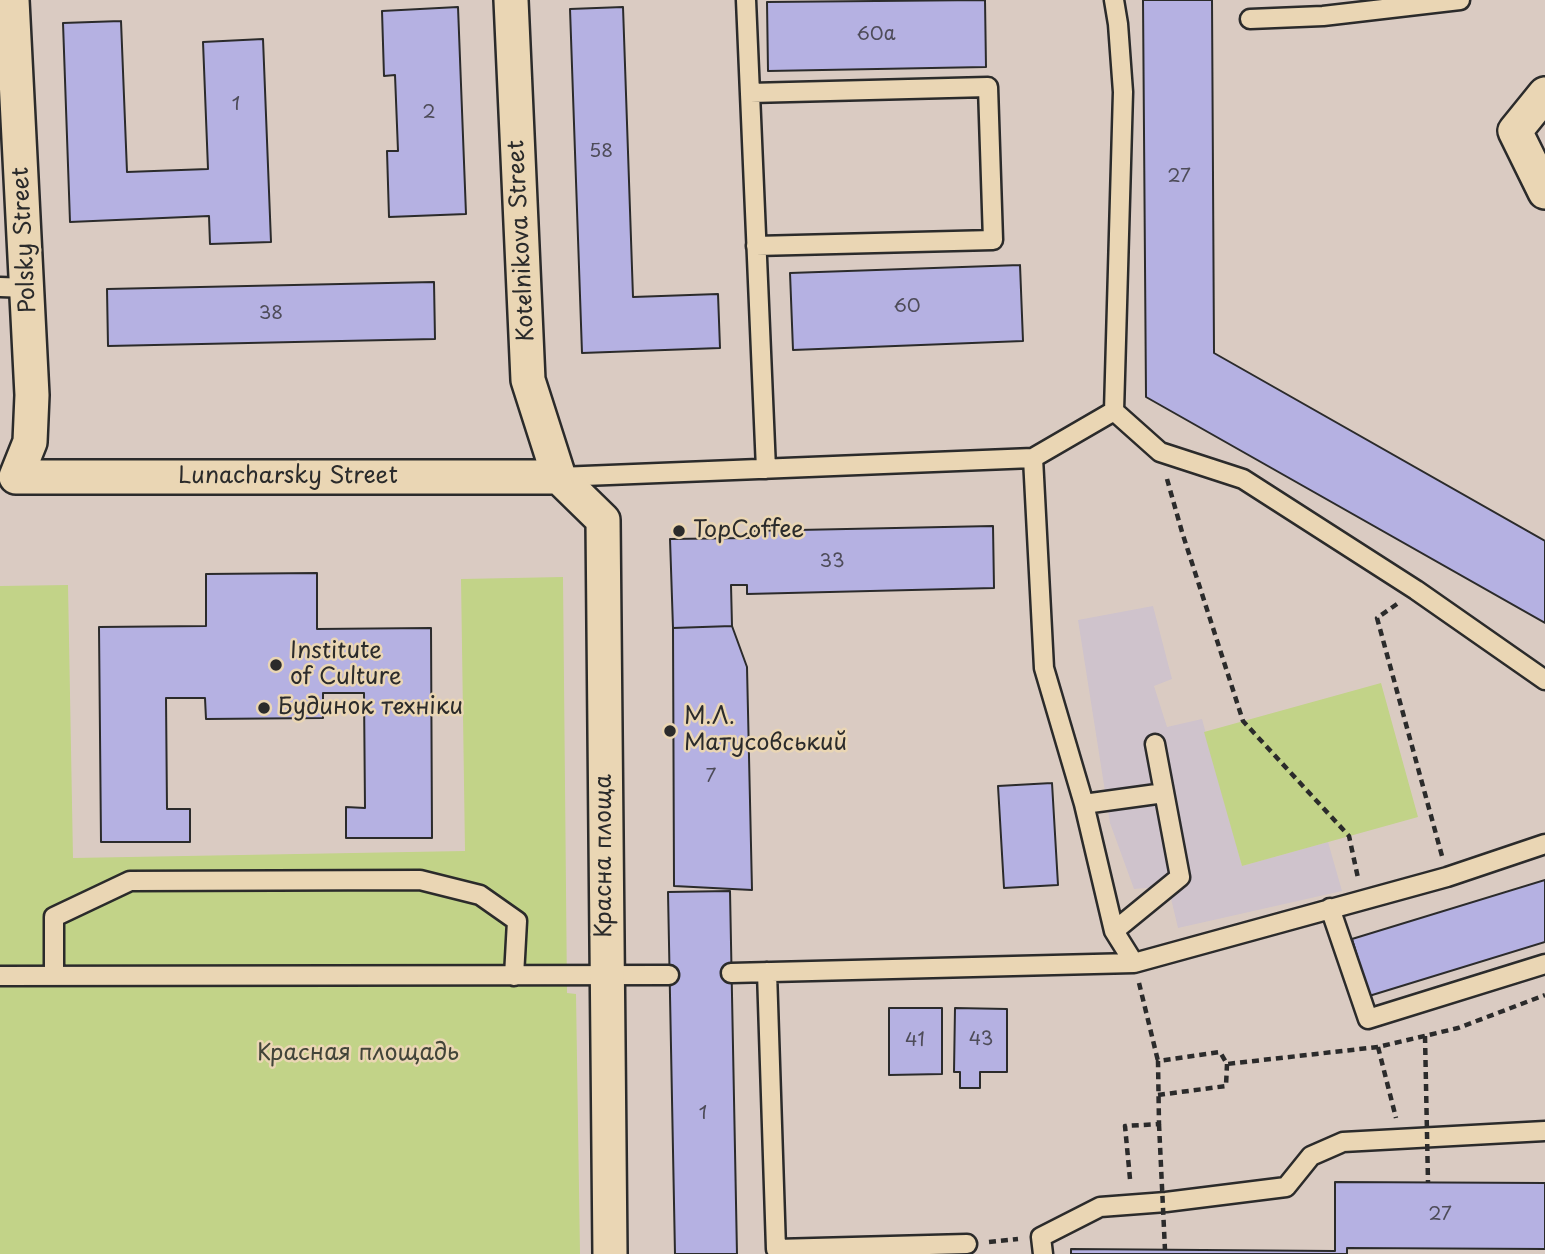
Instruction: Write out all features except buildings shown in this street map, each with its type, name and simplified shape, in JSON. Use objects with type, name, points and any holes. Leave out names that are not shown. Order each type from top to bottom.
[{"type":"street","name":"Polsky Street","points":[[8,483],[30,442],[32,395],[14,287],[12,0]]},
{"type":"street","name":"Kotelnikova Street","points":[[510,0],[528,380],[559,477]]},
{"type":"street","points":[[1545,94],[1515,131],[1545,192]]},
{"type":"street","name":"Lunacharsky Street","points":[[8,483],[559,477]]},
{"type":"street","name":"Красна площа","points":[[559,477],[603,520],[610,1254]]},
{"type":"lane","points":[[746,0],[766,469]]},
{"type":"lane","points":[[1114,0],[1123,92],[1114,411],[1160,452],[1243,479],[1416,590],[1545,680]]},
{"type":"lane","points":[[1250,19],[1323,16],[1460,0]]},
{"type":"lane","points":[[750,93],[988,87],[993,240],[756,246]]},
{"type":"lane","points":[[559,477],[1033,458],[1114,411]]},
{"type":"lane","points":[[1033,458],[1044,668],[1084,804],[1114,931],[1134,963]]},
{"type":"lane","points":[[1114,931],[1180,877],[1155,744]]},
{"type":"lane","points":[[1084,804],[1164,793]]},
{"type":"lane","points":[[732,973],[1134,963],[1447,877],[1545,844]]},
{"type":"lane","points":[[54,976],[54,917],[130,881],[421,880],[480,895],[517,921],[514,976]]},
{"type":"lane","points":[[1330,908],[1368,1020],[1545,964]]},
{"type":"lane","points":[[767,972],[776,1249],[967,1244]]},
{"type":"lane","points":[[0,975],[669,975]]},
{"type":"lane","points":[[1042,1246],[1100,1207],[1286,1187],[1311,1156],[1343,1142],[1545,1131]]},
{"type":"path","points":[[1160,452],[1182,532],[1243,722],[1349,836],[1363,900]]},
{"type":"path","points":[[1416,590],[1377,618],[1447,877]]},
{"type":"path","points":[[1134,963],[1158,1060],[1166,1250]]},
{"type":"path","points":[[1227,1064],[1378,1047],[1458,1028],[1545,995]]},
{"type":"path","points":[[1425,1035],[1428,1182]]},
{"type":"path","points":[[1378,1047],[1401,1140]]},
{"type":"path","points":[[1158,1060],[1220,1052],[1227,1064],[1226,1086],[1158,1095]]},
{"type":"path","points":[[1130,1179],[1125,1126],[1159,1124]]},
{"type":"path","points":[[967,1244],[1042,1246]]},
{"type":"shaded area","points":[[1153,606],[1172,679],[1154,686],[1167,727],[1202,719],[1242,866],[1328,842],[1342,891],[1178,928],[1168,886],[1134,889],[1110,823],[1078,620]]},
{"type":"green space","name":"Красная площадь","points":[[563,577],[567,993],[576,994],[580,1254],[0,1254],[0,586],[68,585],[73,858],[465,851],[461,579]]},
{"type":"green space","points":[[1381,683],[1418,817],[1242,866],[1204,732]]},
{"type":"place","name":"TopCoffee","points":[[679,531]]},
{"type":"place","name":"Institute of Culture","points":[[276,665]]},
{"type":"place","name":"Будинок техніки","points":[[264,708]]},
{"type":"place","name":"М.Л. Матусовський","points":[[670,731]]}]
